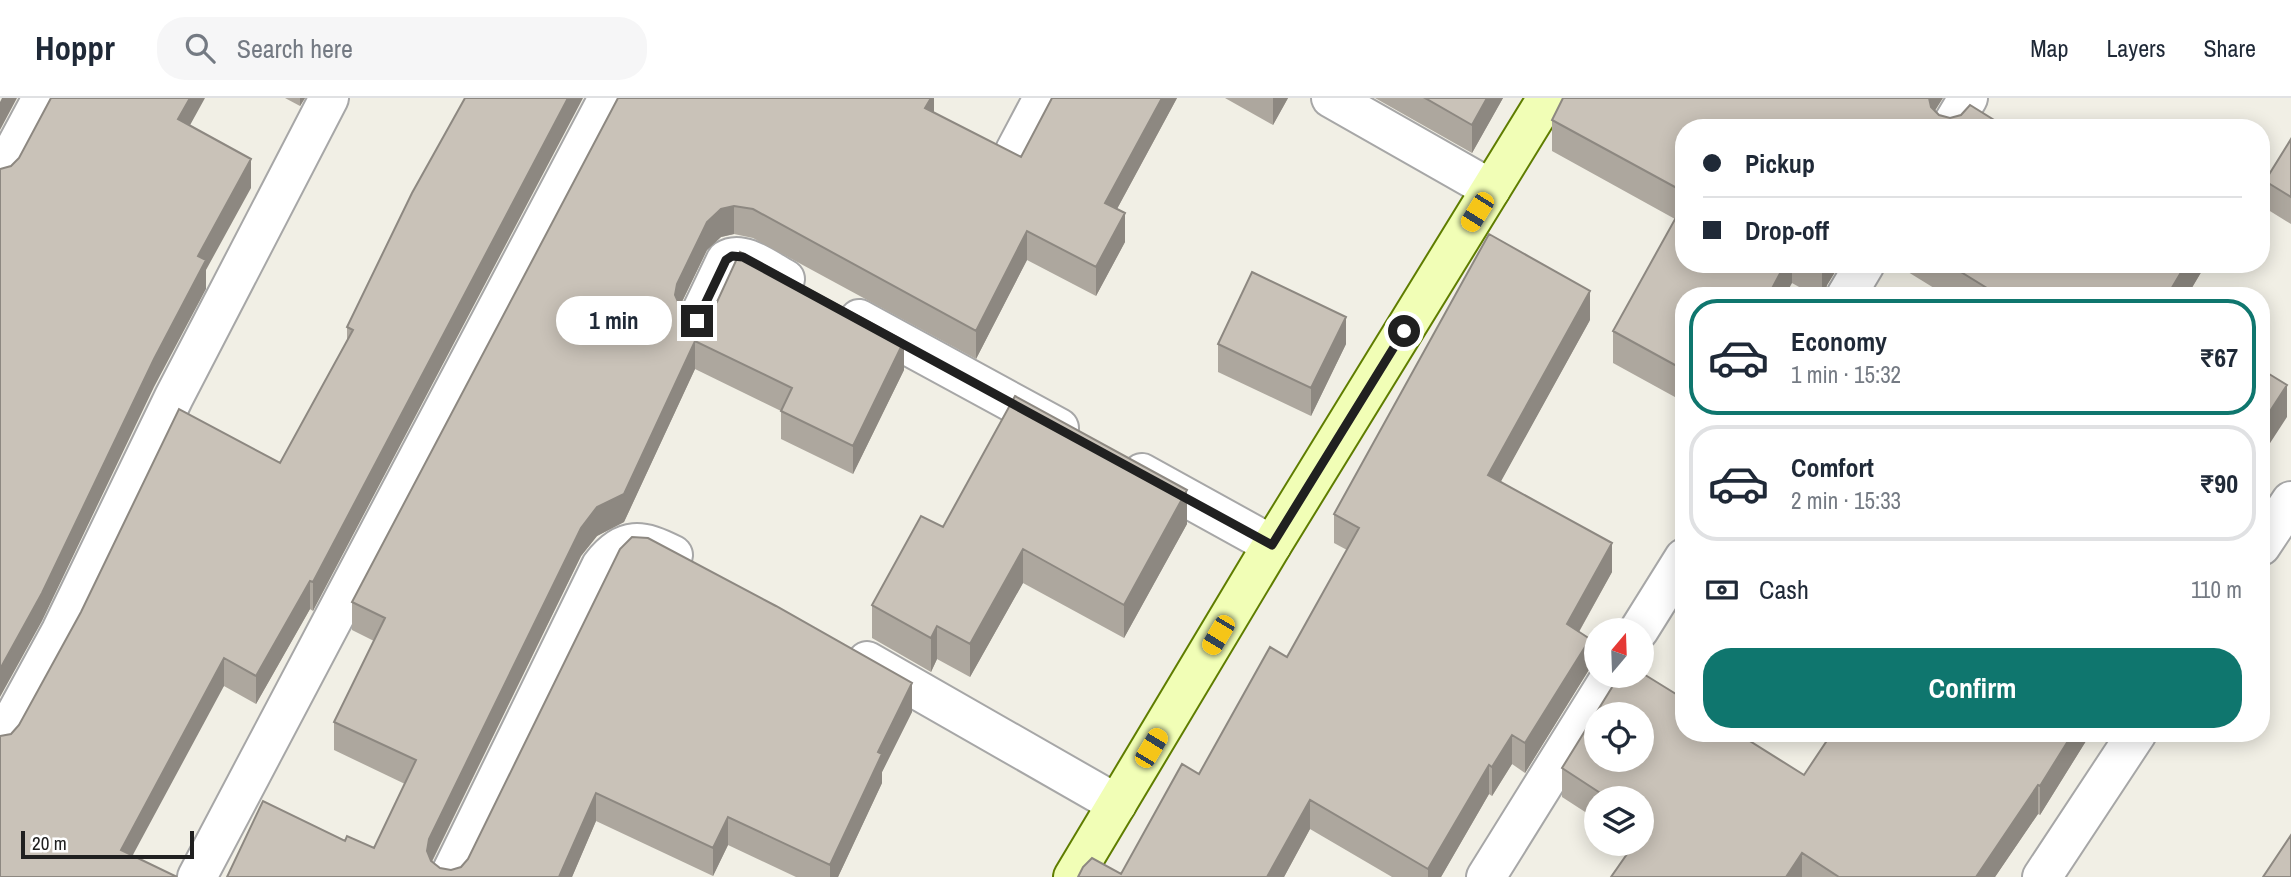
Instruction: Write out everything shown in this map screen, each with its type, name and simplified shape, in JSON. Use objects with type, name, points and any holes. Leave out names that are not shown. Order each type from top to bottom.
[{"type":"street","points":[[0,176],[42,98]]},
{"type":"street","points":[[0,743],[61,631],[174,397],[329,98]]},
{"type":"street","points":[[197,877],[608,98]]},
{"type":"street","points":[[1015,151],[1043,98]]},
{"type":"street","points":[[1331,98],[1491,189]]},
{"type":"street","points":[[1073,877],[1272,545],[1547,98]]},
{"type":"street","points":[[1956,119],[1969,98]]},
{"type":"street","points":[[697,321],[726,260],[732,256],[743,257],[1272,545]]},
{"type":"street","points":[[2270,532],[2291,500]]},
{"type":"street","points":[[449,877],[590,587],[601,566],[614,550],[628,544],[654,545],[702,571]]},
{"type":"street","points":[[1646,618],[1675,572]]},
{"type":"street","points":[[834,642],[1117,804]]},
{"type":"street","points":[[1486,877],[1604,688]]},
{"type":"street","points":[[2042,877],[2131,742]]},
{"type":"building","points":[[51,98],[190,98],[178,119],[251,159],[198,256],[206,260],[154,359],[42,593],[0,669],[0,169],[11,166],[19,158]]},
{"type":"building","points":[[465,98],[568,98],[313,582],[310,581],[256,676],[224,658],[121,850],[177,877],[0,877],[0,736],[11,734],[19,725],[81,612],[179,409],[280,463],[353,330],[347,327],[412,193]]},
{"type":"building","points":[[618,98],[931,98],[925,108],[1021,157],[1052,98],[1162,98],[1105,203],[1125,213],[1096,267],[1027,231],[976,331],[753,209],[734,206],[721,209],[707,222],[677,284],[675,295],[687,312],[699,314],[710,310],[717,302],[740,252],[904,341],[853,446],[781,411],[792,388],[695,341],[624,494],[597,507],[581,528],[429,839],[427,851],[431,861],[440,868],[451,870],[461,867],[468,859],[620,549],[632,537],[648,538],[912,683],[878,752],[882,754],[830,865],[728,817],[713,848],[596,793],[559,877],[227,877],[263,801],[345,841],[347,836],[374,848],[416,760],[334,722],[385,618],[352,602]]},
{"type":"building","points":[[1425,98],[1487,98],[1472,125]]},
{"type":"building","points":[[1563,98],[1929,98],[1931,107],[1939,115],[1950,118],[1961,115],[1970,105],[1993,119],[1675,119],[1675,187],[1552,120]]},
{"type":"building","points":[[2291,139],[2291,197],[2270,184],[2270,173]]},
{"type":"building","points":[[1675,219],[1675,273],[1780,273],[1773,287],[1675,287],[1675,365],[1613,331]]},
{"type":"building","points":[[1489,234],[1590,291],[1488,475],[1612,543],[1567,624],[1584,635],[1584,649],[1525,743],[1512,735],[1492,767],[1489,765],[1428,869],[1310,800],[1267,877],[1078,877],[1092,858],[1121,874],[1182,764],[1199,774],[1270,647],[1287,657],[1359,528],[1334,514]]},
{"type":"building","points":[[1252,272],[1346,317],[1311,388],[1218,344]]},
{"type":"building","points":[[1963,273],[2181,273],[2172,287],[1985,287]]},
{"type":"building","points":[[2270,375],[2287,385],[2270,411]]},
{"type":"building","points":[[1015,396],[1187,490],[1124,605],[1023,549],[970,644],[937,626],[931,638],[872,605],[921,516],[943,527]]},
{"type":"building","points":[[1654,680],[1675,693],[1675,742],[1751,742],[1804,775],[1826,742],[2067,742],[1976,877],[1839,877],[1802,853],[1786,877],[1611,877],[1626,856],[1654,856],[1654,786],[1590,786],[1562,768],[1584,732],[1584,772],[1654,772],[1654,702],[1603,702],[1612,688],[1654,688]]},
{"type":"building","points":[[2291,835],[2291,877],[2263,877]]},
{"type":"route","points":[[697,321],[726,260],[732,256],[743,257],[1272,545],[1404,331]]}]
